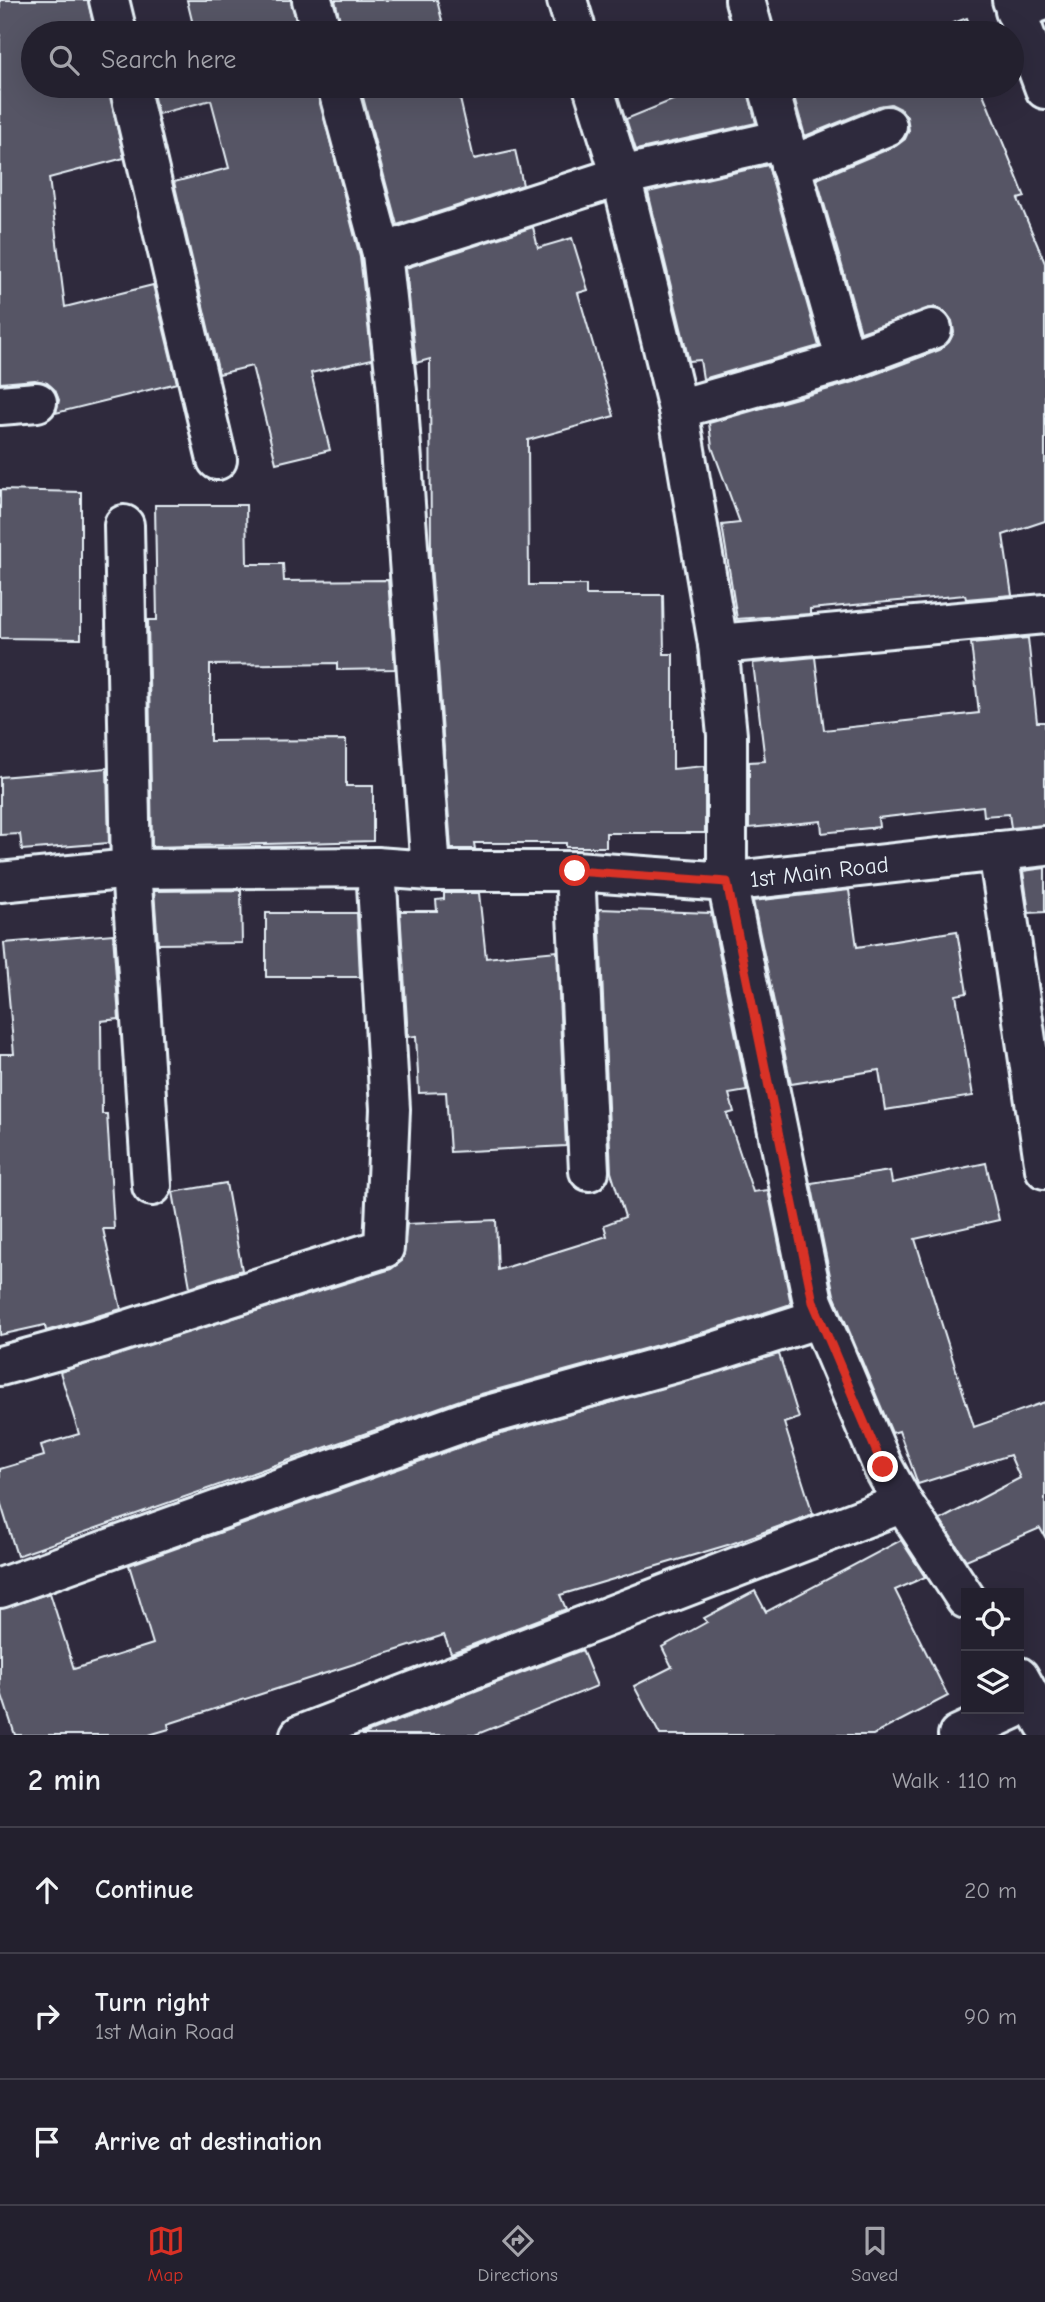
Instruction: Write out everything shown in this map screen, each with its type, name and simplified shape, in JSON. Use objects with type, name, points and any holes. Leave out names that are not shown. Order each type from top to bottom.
[{"type":"street","points":[[109,0],[114,21]]},
{"type":"street","points":[[312,0],[318,21]]},
{"type":"street","points":[[567,0],[573,21]]},
{"type":"street","points":[[745,0],[751,21]]},
{"type":"street","points":[[1024,4],[1045,89]]},
{"type":"street","points":[[132,98],[217,460]]},
{"type":"street","points":[[340,98],[382,253],[397,391],[431,871]]},
{"type":"street","points":[[0,882],[131,869],[376,867],[431,871],[575,871],[727,882],[727,735],[718,644],[678,409],[621,176],[597,98]]},
{"type":"street","points":[[771,98],[846,361]]},
{"type":"street","points":[[382,253],[621,176],[786,153],[887,127]]},
{"type":"street","points":[[678,409],[846,361],[932,330]]},
{"type":"street","points":[[124,524],[131,869],[152,1186]]},
{"type":"street","points":[[718,644],[1045,614]]},
{"type":"street","name":"1st Main Road","points":[[961,1591],[903,1503],[883,1467],[813,1302],[727,882],[1045,846]]},
{"type":"street","points":[[998,851],[1045,1169]]},
{"type":"street","points":[[0,1366],[102,1338],[384,1248],[390,1109],[376,867]]},
{"type":"street","points":[[575,871],[589,1171]]},
{"type":"street","points":[[0,1588],[470,1420],[714,1352],[820,1318]]},
{"type":"street","points":[[300,1735],[903,1503]]},
{"type":"street","points":[[958,1735],[1029,1702]]},
{"type":"building","points":[[0,0],[88,0],[92,21],[21,21],[21,98],[111,98],[124,158],[49,178],[65,307],[153,285],[177,383],[56,413],[59,400],[55,390],[47,383],[35,380],[0,383]]},
{"type":"building","points":[[187,0],[291,0],[296,21],[192,21]]},
{"type":"building","points":[[335,0],[437,0],[442,21],[340,21]]},
{"type":"building","points":[[154,98],[319,98],[360,257],[372,359],[311,373],[330,450],[276,463],[252,366],[219,374],[174,182],[229,168],[211,100],[158,114]]},
{"type":"building","points":[[363,98],[460,98],[474,159],[515,150],[523,185],[397,225]]},
{"type":"building","points":[[678,98],[750,98],[756,123],[636,150],[626,119]]},
{"type":"building","points":[[794,98],[985,98],[1025,197],[1018,199],[1045,263],[1045,521],[1003,535],[1012,595],[966,599],[965,595],[810,609],[810,614],[737,619],[722,525],[740,523],[712,447],[709,423],[854,382],[940,350],[949,342],[954,332],[952,321],[946,313],[935,307],[861,332],[817,179],[896,146],[905,139],[909,130],[907,117],[901,109],[891,104],[879,106],[805,136]]},
{"type":"building","points":[[768,165],[819,346],[703,379],[700,360],[689,361],[648,192]]},
{"type":"building","points":[[533,227],[538,248],[572,238],[588,290],[578,293],[614,416],[528,440],[529,585],[586,585],[586,595],[663,595],[664,654],[673,654],[673,769],[705,766],[705,833],[606,833],[606,847],[566,847],[566,843],[474,843],[475,849],[451,849],[431,563],[430,359],[416,363],[406,268]]},
{"type":"building","points":[[0,490],[81,492],[81,639],[0,638]]},
{"type":"building","points":[[155,505],[246,505],[247,564],[283,564],[284,581],[388,580],[395,669],[337,670],[337,663],[210,665],[210,741],[346,740],[346,786],[373,786],[373,841],[152,847],[148,620],[157,620]]},
{"type":"building","points":[[1028,638],[1037,722],[1045,722],[1045,825],[1011,828],[1009,814],[984,816],[983,806],[878,818],[879,827],[822,833],[821,821],[749,828],[749,762],[765,761],[753,663],[815,657],[824,730],[979,713],[971,643]]},
{"type":"building","points":[[107,768],[109,843],[22,850],[20,834],[0,835],[0,777]]},
{"type":"building","points":[[1045,868],[1045,912],[1029,913],[1023,871]]},
{"type":"building","points":[[241,890],[242,943],[158,944],[154,891]]},
{"type":"building","points":[[849,890],[857,947],[957,931],[967,993],[956,995],[973,1096],[885,1110],[879,1070],[791,1084],[753,901]]},
{"type":"building","points":[[444,893],[479,893],[486,958],[557,951],[566,1146],[450,1152],[446,1092],[419,1093],[416,1036],[408,1037],[400,911],[437,911],[436,900],[444,899]]},
{"type":"building","points":[[599,909],[711,913],[747,1091],[729,1094],[734,1112],[727,1114],[753,1192],[768,1190],[791,1304],[708,1331],[463,1399],[17,1556],[0,1501],[0,1469],[44,1456],[41,1445],[79,1434],[60,1372],[391,1269],[402,1261],[407,1224],[496,1220],[498,1270],[607,1236],[604,1225],[625,1217],[611,1172]]},
{"type":"building","points":[[266,913],[357,913],[360,977],[266,977]]},
{"type":"building","points":[[113,934],[119,1019],[101,1021],[102,1114],[107,1114],[114,1229],[103,1229],[121,1309],[46,1331],[45,1325],[0,1335],[0,1054],[14,1054],[4,943]]},
{"type":"building","points":[[986,1163],[999,1220],[915,1239],[974,1427],[1045,1402],[1045,1537],[1040,1528],[966,1560],[940,1520],[1020,1478],[1010,1455],[918,1484],[899,1431],[892,1433],[834,1295],[811,1183],[890,1171],[892,1183]]},
{"type":"building","points":[[226,1183],[242,1270],[190,1287],[173,1192]]},
{"type":"building","points":[[779,1354],[799,1418],[784,1423],[813,1514],[731,1544],[560,1595],[566,1609],[451,1653],[444,1635],[168,1724],[169,1729],[149,1735],[15,1735],[0,1689],[0,1609],[50,1593],[74,1669],[153,1644],[129,1565],[477,1441]]},
{"type":"building","points":[[901,1540],[925,1577],[895,1590],[948,1696],[873,1735],[660,1735],[634,1686],[672,1667],[662,1647],[707,1622],[704,1618],[755,1591],[766,1612]]},
{"type":"building","points":[[582,1650],[597,1686],[475,1735],[361,1735]]},
{"type":"route","points":[[575,871],[727,882],[813,1302],[883,1467]]}]
